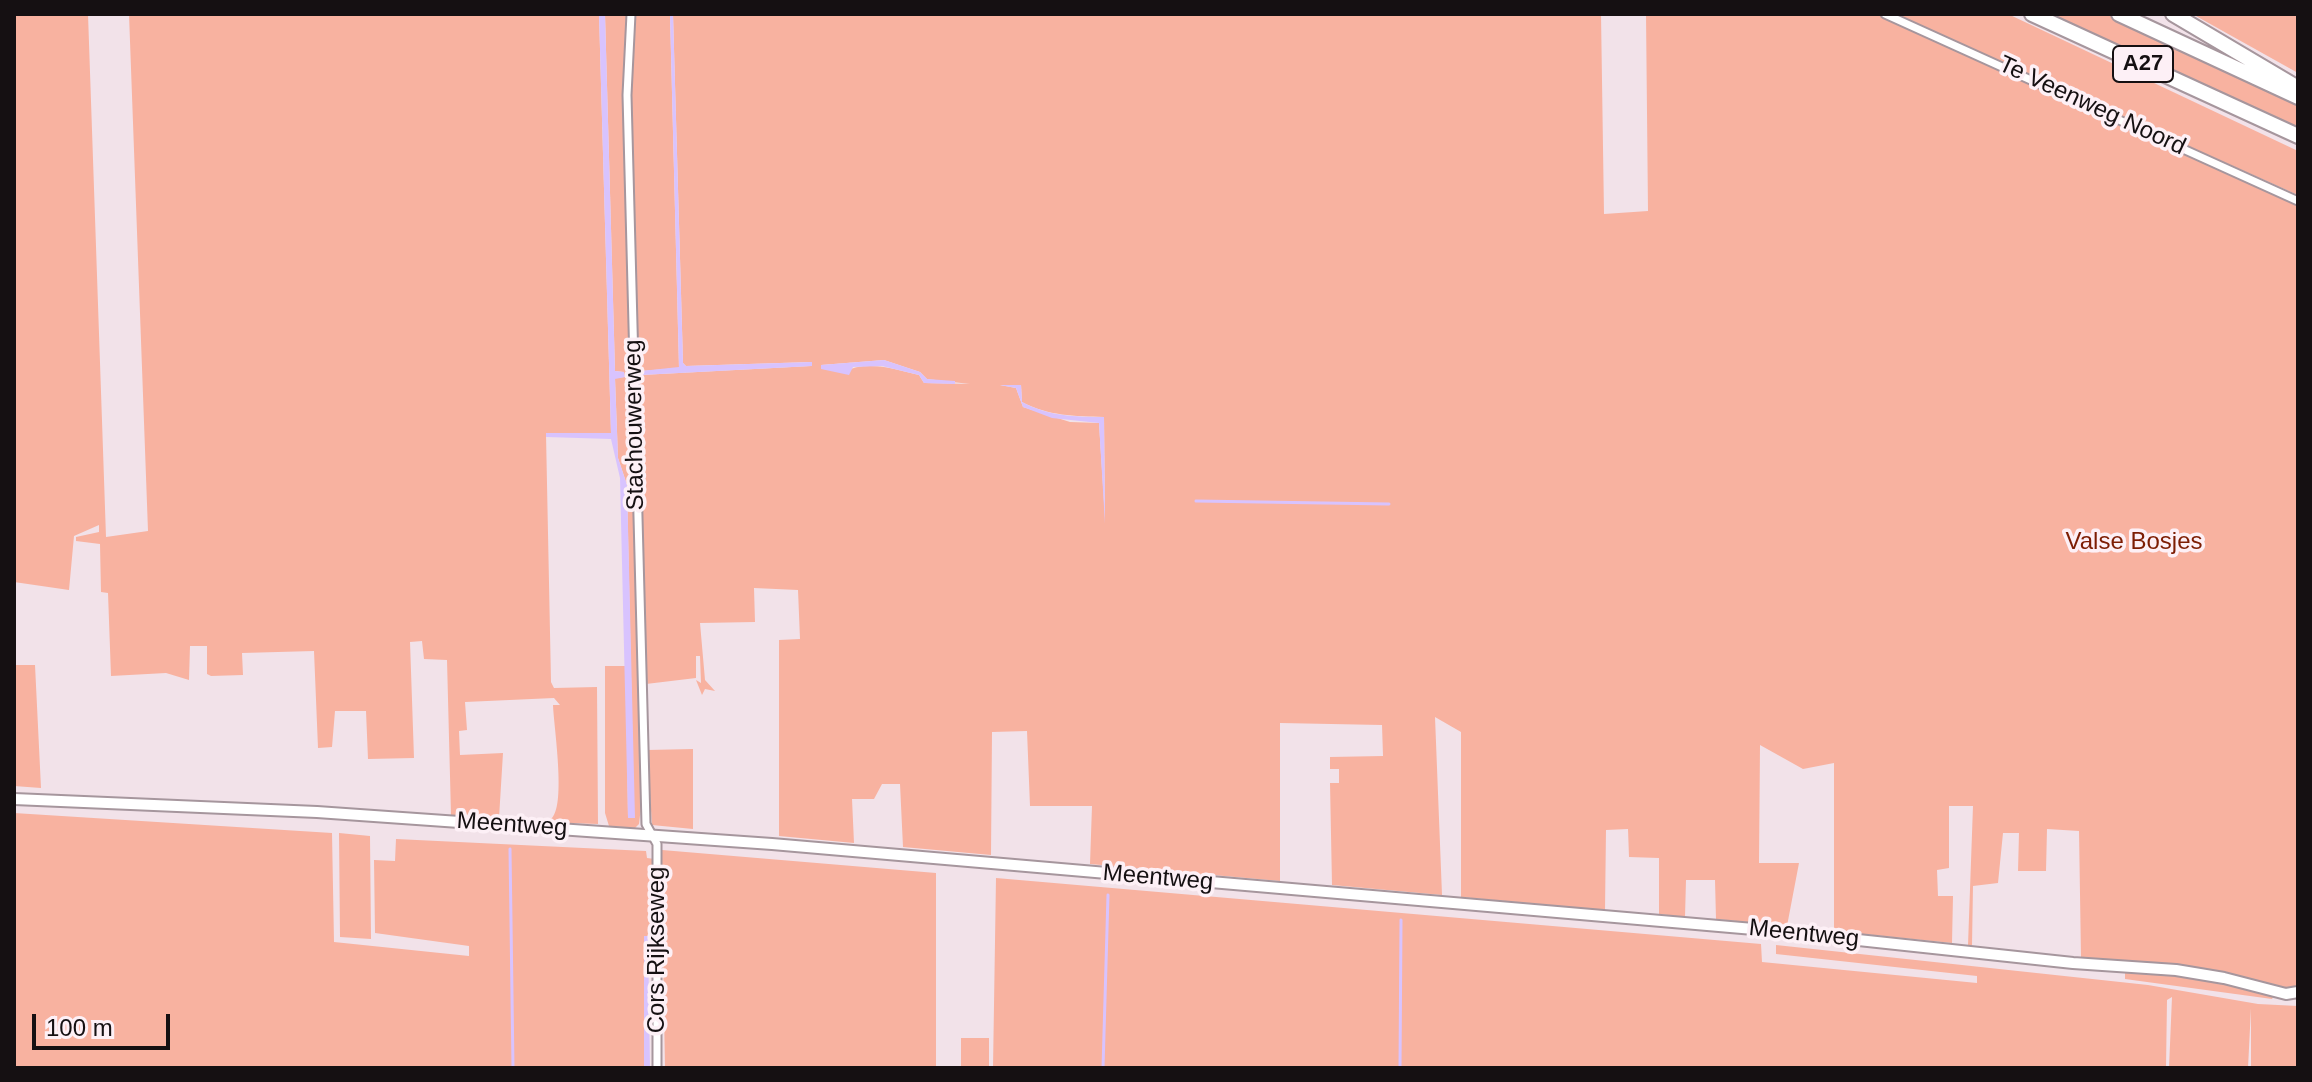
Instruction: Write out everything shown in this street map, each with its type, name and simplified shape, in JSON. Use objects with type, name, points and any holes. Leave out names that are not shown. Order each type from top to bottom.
[{"type":"highway","name":"A27","points":[[2032,14],[2298,136]]},
{"type":"highway","name":"A27","points":[[2119,14],[2298,97]]},
{"type":"highway","name":"A27","points":[[2173,14],[2298,88]]},
{"type":"street","name":"Stachouwerweg","points":[[631,14],[627,95],[635,440],[646,824],[651,834]]},
{"type":"street","name":"Te Veenweg Noord","points":[[1885,14],[2298,201]]},
{"type":"street","name":"Meentweg","points":[[14,799],[317,812],[651,834],[1765,930],[2073,963],[2176,970],[2224,978],[2286,994],[2298,992]]},
{"type":"street","name":"Cors Rijkseweg","points":[[651,834],[657,844],[657,1068]]},
{"type":"green space","points":[[14,14],[88,14],[106,537],[148,531],[129,14],[599,14],[611,433],[546,434],[551,682],[554,688],[597,687],[598,824],[514,821],[552,818],[556,810],[559,782],[553,705],[560,705],[554,698],[465,702],[467,730],[459,731],[460,755],[503,753],[499,818],[451,815],[447,660],[424,659],[422,641],[410,642],[414,758],[368,759],[366,711],[335,711],[332,747],[318,748],[314,651],[242,653],[243,675],[211,676],[207,674],[207,646],[190,646],[189,680],[166,673],[111,676],[108,593],[101,592],[100,544],[76,541],[76,537],[99,532],[99,525],[74,536],[69,590],[14,582]]},
{"type":"green space","points":[[605,14],[628,14],[624,60],[641,807],[639,824],[635,828],[609,826],[605,813],[605,666],[626,666],[628,818],[634,818],[627,485],[618,458],[615,378],[624,377],[624,372],[615,371]]},
{"type":"green space","name":"Valse Bosjes","points":[[636,14],[670,14],[679,368],[641,371],[641,375],[811,366],[811,362],[686,366],[683,363],[673,14],[1601,14],[1604,214],[1648,211],[1646,14],[1880,14],[2295,202],[2298,205],[2298,989],[2277,990],[2272,999],[2125,979],[2125,962],[2081,957],[2079,831],[2047,829],[2046,871],[2018,871],[2019,833],[2003,833],[1998,883],[1973,886],[1972,945],[1968,945],[1973,806],[1949,806],[1949,868],[1937,870],[1938,896],[1953,896],[1952,943],[1834,931],[1834,763],[1803,769],[1760,745],[1759,863],[1799,863],[1787,926],[1716,919],[1715,880],[1686,880],[1685,917],[1659,914],[1659,858],[1629,857],[1628,829],[1606,830],[1605,910],[1461,897],[1461,732],[1435,717],[1442,895],[1332,885],[1330,783],[1339,783],[1339,769],[1330,769],[1330,757],[1383,756],[1382,725],[1280,723],[1280,881],[1090,864],[1092,806],[1030,806],[1027,731],[992,732],[991,855],[903,847],[900,784],[882,784],[874,799],[852,799],[854,843],[779,836],[779,640],[800,639],[798,590],[754,588],[755,622],[700,623],[705,680],[715,691],[705,689],[702,695],[696,680],[701,683],[700,656],[696,656],[696,678],[646,684],[631,64]],"holes":[[[884,360],[920,372],[927,379],[970,384],[924,383],[919,375],[881,367],[852,368],[843,372],[821,365]],[[1000,385],[1021,385],[1022,402],[1042,410],[1104,417],[1105,518],[1099,423],[1070,422],[1023,407],[1016,388]]]},
{"type":"green space","points":[[1891,14],[2008,14],[2298,151],[2298,195]]},
{"type":"green space","points":[[2041,14],[2106,14],[2298,103],[2298,131]]},
{"type":"green space","points":[[2193,14],[2298,14],[2298,73],[2196,16]]},
{"type":"green space","points":[[14,665],[35,665],[41,788],[14,786]]},
{"type":"green space","points":[[693,749],[693,829],[652,825],[647,750]]},
{"type":"green space","points":[[14,813],[332,833],[334,942],[469,956],[469,946],[375,933],[374,860],[395,861],[396,839],[646,851],[647,858],[662,860],[662,850],[936,873],[936,1068],[665,1068],[663,953],[648,953],[648,937],[644,937],[644,1068],[14,1068]]},
{"type":"green space","points":[[339,833],[370,836],[371,939],[340,937]]},
{"type":"green space","points":[[996,878],[1761,944],[1762,962],[1977,983],[1977,976],[1776,954],[1776,945],[2148,985],[2258,1004],[2298,1006],[2298,1068],[2251,1068],[2251,1008],[2248,1068],[2169,1068],[2172,997],[2167,1000],[2166,1068],[993,1068]]},
{"type":"green space","points":[[961,1038],[989,1038],[989,1068],[961,1068]]},
{"type":"shaded area","points":[[599,14],[605,14],[615,371],[624,372],[625,377],[615,379],[618,458],[627,485],[635,818],[628,818],[620,478],[611,439],[546,437],[546,433],[611,433]]},
{"type":"shaded area","points":[[670,14],[673,14],[683,363],[686,366],[812,362],[812,366],[641,375],[641,371],[679,367]]},
{"type":"shaded area","points":[[884,360],[920,372],[927,379],[955,381],[955,384],[924,383],[919,375],[882,366],[853,367],[849,375],[821,369],[821,365]]},
{"type":"shaded area","points":[[1000,385],[1021,385],[1022,402],[1042,410],[1072,416],[1104,417],[1105,524],[1099,423],[1052,418],[1023,407],[1016,388]]},
{"type":"shaded area","points":[[644,936],[648,936],[650,1068],[644,1068]]},
{"type":"waterway","points":[[1196,501],[1389,504]]},
{"type":"waterway","points":[[510,849],[513,1068]]},
{"type":"waterway","points":[[1103,1068],[1108,895]]},
{"type":"waterway","points":[[1400,1068],[1401,920]]}]
